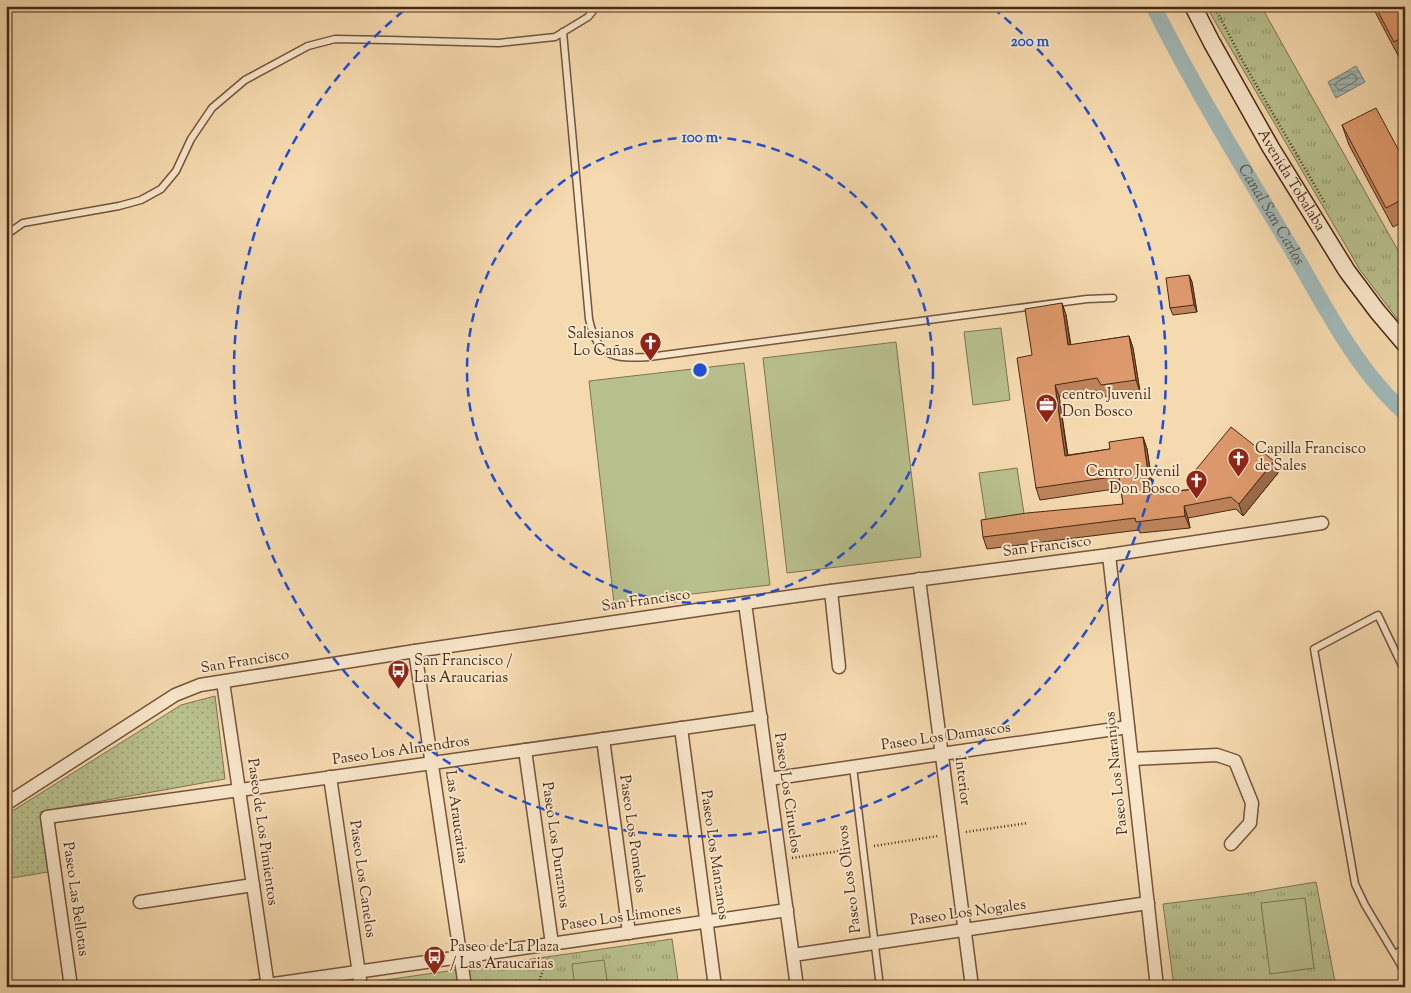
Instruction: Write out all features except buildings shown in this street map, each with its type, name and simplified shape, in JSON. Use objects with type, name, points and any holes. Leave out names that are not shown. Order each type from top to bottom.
[{"type":"main road","name":"Avenida Tobalaba","points":[[1192,6],[1271,148],[1348,271],[1377,311],[1405,344]]},
{"type":"street","name":"San Francisco","points":[[6,804],[175,695],[200,685],[415,651],[745,603],[1109,555],[1322,523]]},
{"type":"street","name":"Paseo Los Naranjos","points":[[1109,555],[1157,987]]},
{"type":"street","name":"Interior","points":[[919,580],[972,987]]},
{"type":"street","points":[[831,591],[840,668]]},
{"type":"street","name":"Paseo Los Ciruelos","points":[[745,603],[798,987]]},
{"type":"street","name":"Las Araucarias","points":[[415,651],[465,987]]},
{"type":"street","name":"Paseo de Los Pimientos","points":[[223,682],[267,986]]},
{"type":"street","name":"Paseo Los Almendros","points":[[46,817],[760,717]]},
{"type":"street","name":"Paseo Los Damascos","points":[[769,778],[1128,727]]},
{"type":"street","name":"Paseo Los Manzanos","points":[[680,728],[715,987]]},
{"type":"street","name":"Paseo Los Pomelos","points":[[603,739],[630,933]]},
{"type":"street","name":"Paseo Los Duraznos","points":[[525,750],[552,944]]},
{"type":"street","points":[[1132,760],[1217,755],[1235,761],[1252,803],[1250,823],[1231,844]]},
{"type":"street","name":"Paseo Los Canelos","points":[[330,777],[361,987]]},
{"type":"street","name":"Paseo Las Bellotas","points":[[46,817],[71,987]]},
{"type":"street","points":[[140,902],[253,885]]},
{"type":"street","name":"Paseo Los Nogales","points":[[793,955],[1148,903]]},
{"type":"street","name":"Paseo Los Limones","points":[[252,987],[787,910]]},
{"type":"lane","points":[[6,235],[23,223],[119,206],[141,200],[161,189],[176,171],[191,139],[212,108],[245,80],[308,46],[335,40],[499,43],[555,37],[588,17],[597,6]]},
{"type":"lane","points":[[563,32],[590,319],[593,334],[598,345],[608,352],[628,358],[649,356],[1087,299],[1113,298]]},
{"type":"lane","points":[[1405,672],[1378,615],[1314,649],[1355,884],[1365,905],[1405,972]]},
{"type":"lane","name":"Paseo Los Olivos","points":[[853,767],[880,987]]},
{"type":"lane","points":[[1394,954],[1405,948]]},
{"type":"path","points":[[1214,6],[1247,69],[1328,208]]},
{"type":"path","points":[[780,859],[1028,823]]},
{"type":"path","points":[[537,987],[552,944]]},
{"type":"green space","points":[[1206,6],[1261,6],[1405,263],[1405,329],[1360,270]]},
{"type":"green space","points":[[1001,328],[1010,400],[973,405],[964,332]]},
{"type":"green space","points":[[896,342],[921,557],[787,573],[763,358]]},
{"type":"green space","points":[[744,363],[770,585],[614,603],[589,381]]},
{"type":"green space","points":[[1017,468],[1025,520],[987,526],[979,473]]},
{"type":"green space","points":[[215,696],[225,779],[40,812],[48,872],[6,879],[6,815],[181,705]]},
{"type":"green space","points":[[1316,882],[1336,987],[1174,987],[1163,904]]},
{"type":"green space","points":[[1305,898],[1314,968],[1270,974],[1261,903]]},
{"type":"green space","points":[[672,939],[679,987],[372,987],[371,982]]},
{"type":"green space","points":[[604,960],[608,987],[575,987],[572,964]]},
{"type":"water","points":[[1356,66],[1365,82],[1336,98],[1328,82]]},
{"type":"waterway","name":"Canal San Carlos","points":[[1153,6],[1220,128],[1328,313],[1371,377],[1405,413]]},
{"type":"place","name":"Salesianos Lo Cañas","points":[[650,362]]},
{"type":"place","name":"centro Juvenil Don Bosco","points":[[1046,423]]},
{"type":"place","name":"Capilla Francisco de Sales","points":[[1239,477]]},
{"type":"place","name":"Centro Juvenil Don Bosco","points":[[1196,500]]},
{"type":"place","name":"San Francisco / Las Araucarias","points":[[398,689]]},
{"type":"place","name":"Paseo de La Plaza / Las Araucarias","points":[[434,975]]}]
